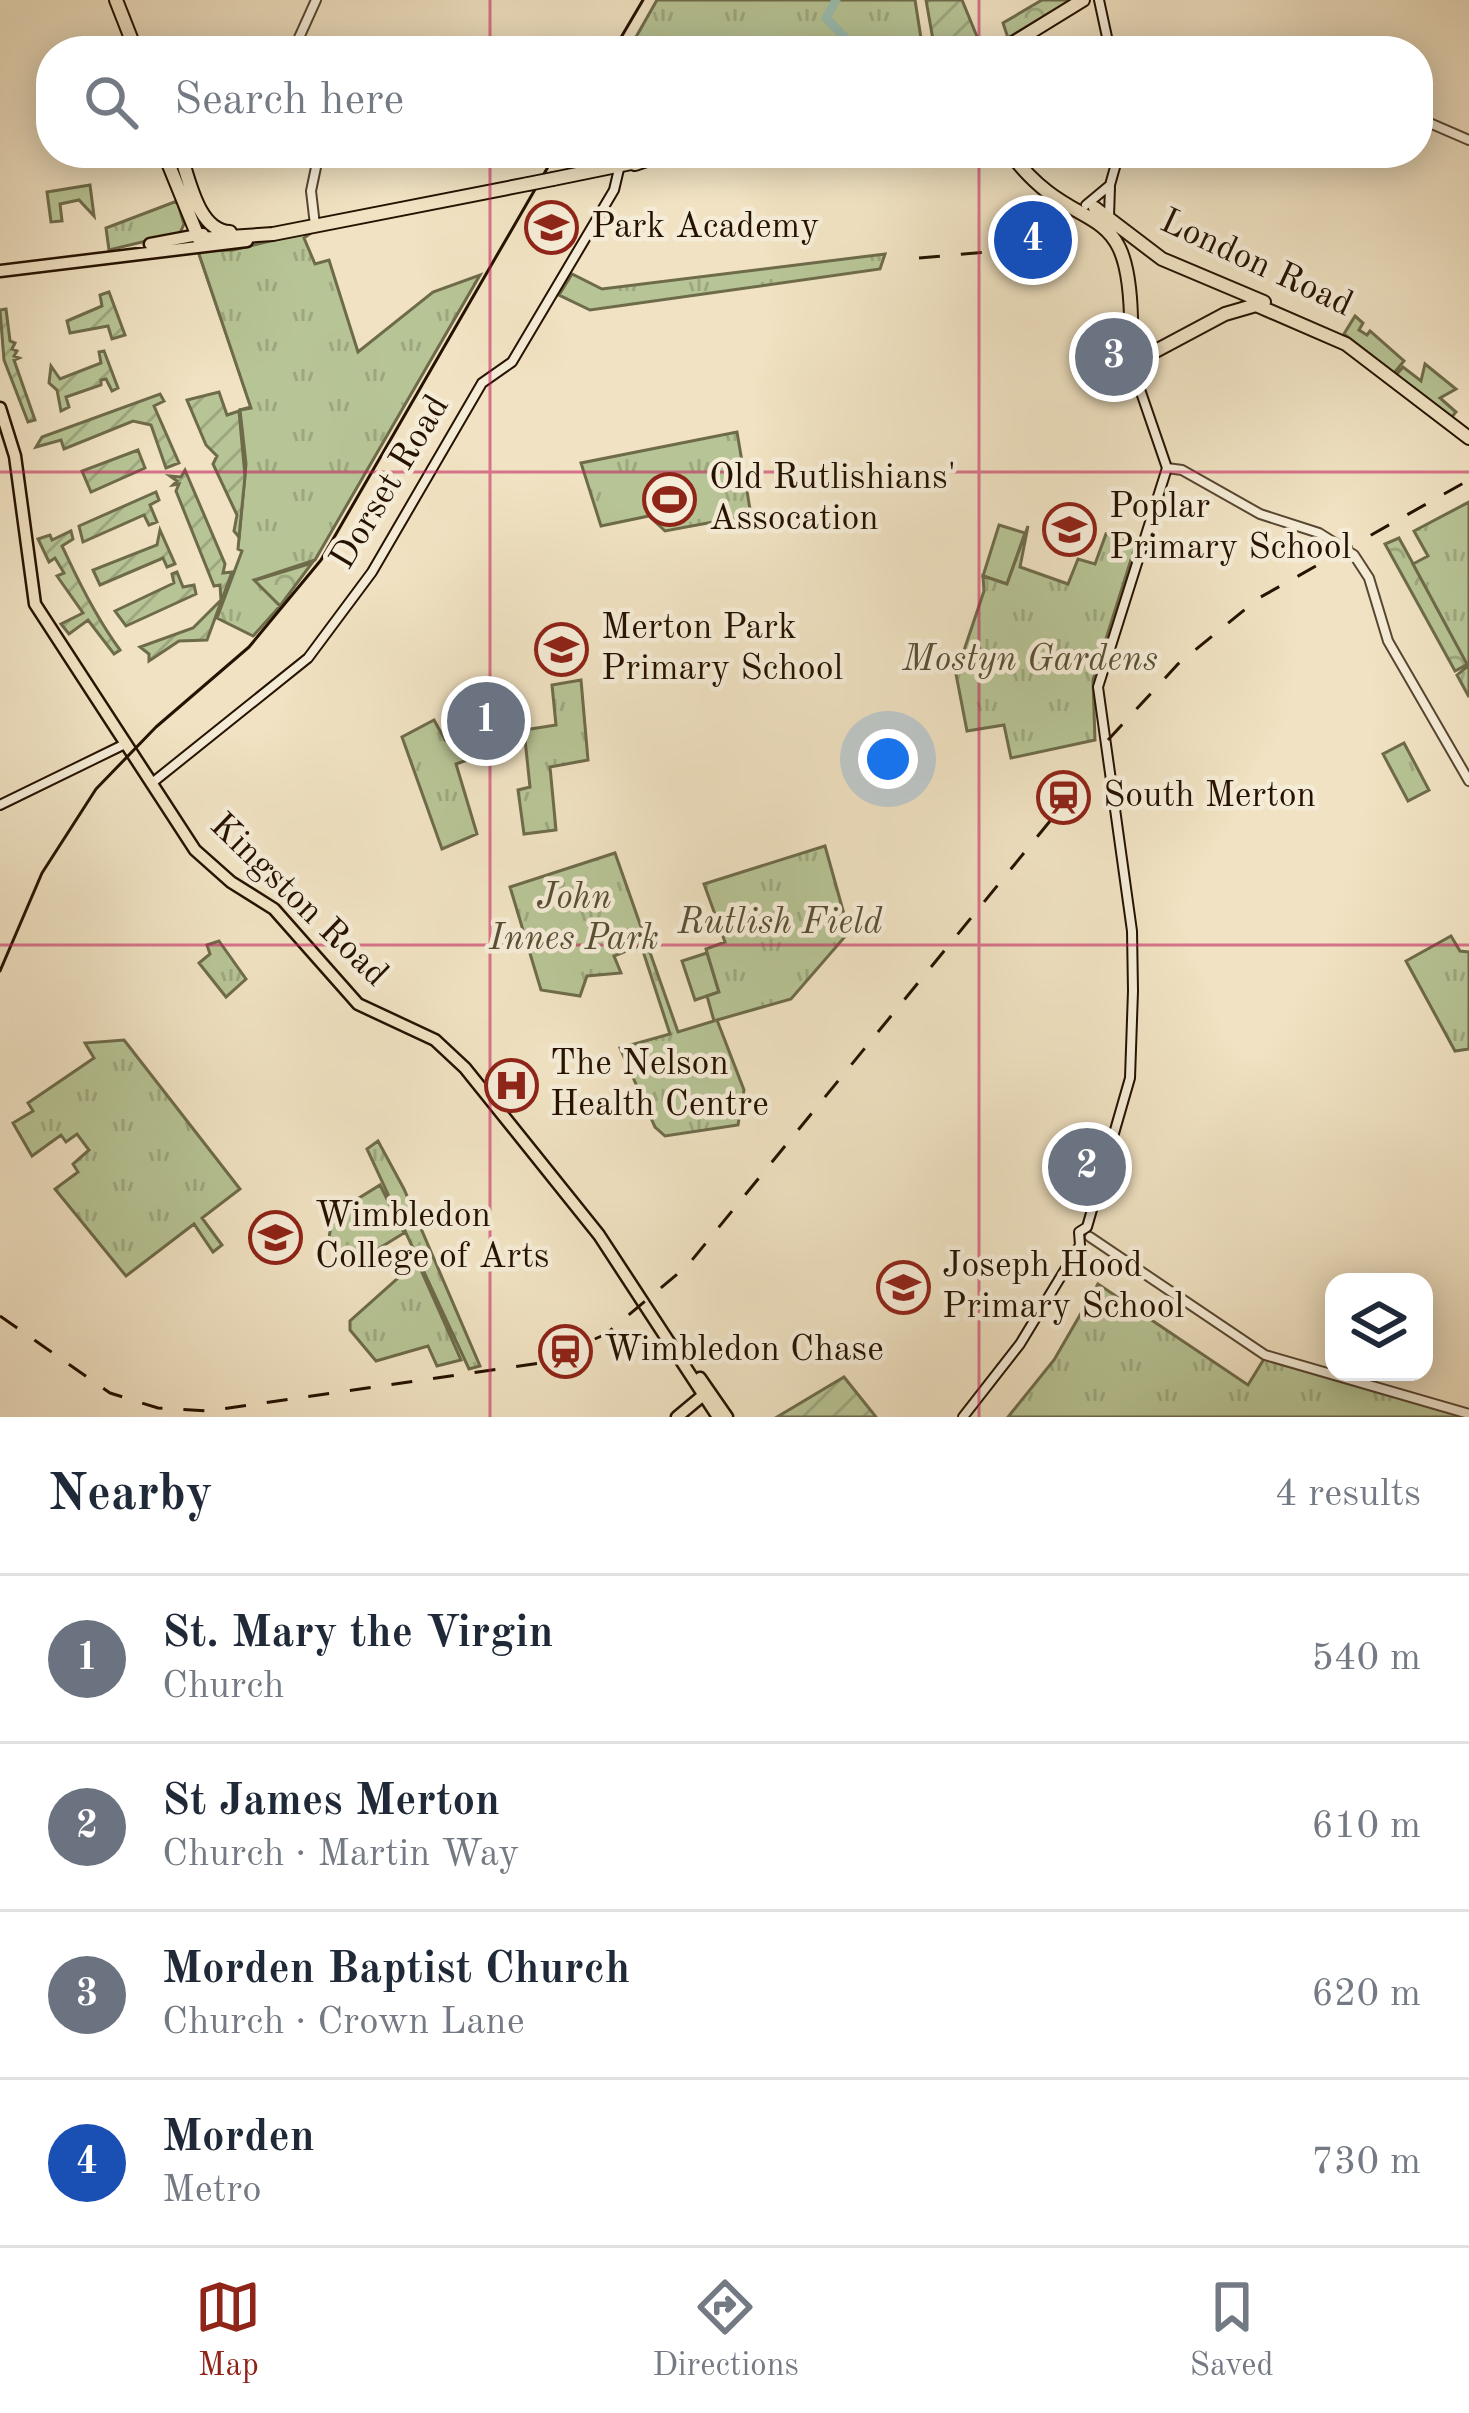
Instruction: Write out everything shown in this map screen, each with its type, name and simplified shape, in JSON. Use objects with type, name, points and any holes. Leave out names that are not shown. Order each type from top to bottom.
[{"type":"highway","points":[[116,0],[130,36]]},
{"type":"highway","points":[[1027,36],[1091,0]]},
{"type":"highway","points":[[1036,36],[1091,0]]},
{"type":"highway","points":[[172,168],[205,235]]},
{"type":"highway","points":[[186,168],[204,218],[205,235]]},
{"type":"highway","points":[[205,235],[364,213],[606,168]]},
{"type":"highway","name":"London Road","points":[[1025,168],[1040,188],[1100,210],[1125,259],[1131,346]]},
{"type":"highway","name":"London Road","points":[[1029,168],[1192,274],[1336,331],[1469,435]]},
{"type":"highway","points":[[593,171],[619,169]]},
{"type":"highway","points":[[205,235],[273,233],[314,221]]},
{"type":"highway","points":[[1125,259],[1132,249],[1143,246]]},
{"type":"highway","points":[[1131,346],[1150,354],[1232,311],[1228,296],[1192,274]]},
{"type":"highway","name":"London Road","points":[[1232,311],[1256,305],[1337,339],[1469,435]]},
{"type":"main road","points":[[300,36],[316,0]]},
{"type":"main road","points":[[1091,0],[1104,36]]},
{"type":"main road","points":[[1433,124],[1469,140]]},
{"type":"main road","points":[[314,221],[311,191],[316,168]]},
{"type":"main road","points":[[1100,210],[1115,168]]},
{"type":"main road","name":"Dorset Road","points":[[152,782],[308,658],[348,607],[482,383],[508,368],[517,355],[619,182],[619,169]]},
{"type":"main road","points":[[1100,210],[1110,185]]},
{"type":"main road","points":[[0,272],[72,264],[205,235]]},
{"type":"main road","points":[[963,1417],[1027,1334],[1086,1235],[1130,1078],[1133,943],[1098,687],[1167,468],[1134,371],[1131,346]]},
{"type":"main road","points":[[1134,371],[1150,354]]},
{"type":"main road","name":"Kingston Road","points":[[0,408],[19,478],[31,594],[202,858],[278,913],[350,998],[374,1015],[435,1040],[465,1068],[592,1225],[720,1415]]},
{"type":"main road","points":[[1167,468],[1182,470],[1260,514],[1319,533],[1358,559],[1369,578],[1385,635],[1469,782]]},
{"type":"main road","points":[[0,805],[125,744]]},
{"type":"main road","points":[[1086,1235],[1265,1355],[1469,1414]]},
{"type":"main road","points":[[683,1412],[706,1392]]},
{"type":"main road","points":[[683,1412],[703,1406],[720,1415]]},
{"type":"green space","points":[[657,0],[915,0],[921,36],[637,36]]},
{"type":"green space","points":[[926,0],[962,0],[977,36],[932,36]]},
{"type":"green space","points":[[1042,0],[1071,0],[1011,36],[1003,23]]},
{"type":"green space","points":[[90,185],[94,216],[79,200],[60,204],[62,221],[51,222],[47,192]]},
{"type":"green space","points":[[177,201],[184,224],[180,233],[109,250],[106,228]]},
{"type":"green space","points":[[315,230],[304,238],[315,264],[329,260],[358,352],[433,292],[480,275],[315,560],[254,580],[280,606],[253,636],[217,618],[242,551],[238,549],[246,464],[240,410],[251,408],[198,251],[233,250]]},
{"type":"green space","points":[[198,251],[211,251],[252,361],[256,580],[312,563],[280,606],[250,577],[240,410],[251,407]]},
{"type":"green space","points":[[885,254],[880,269],[590,310],[559,295],[572,274],[602,289]]},
{"type":"green space","points":[[109,292],[125,335],[112,339],[108,326],[70,333],[67,321],[102,306],[100,295]]},
{"type":"green space","points":[[6,309],[10,341],[15,343],[12,349],[19,358],[14,360],[35,420],[28,422],[4,360],[0,310]]},
{"type":"green space","points":[[1355,316],[1363,323],[1359,330],[1367,335],[1370,331],[1404,361],[1394,373],[1344,334]]},
{"type":"green space","points":[[104,351],[118,388],[112,391],[106,379],[101,380],[101,385],[66,397],[69,407],[61,411],[57,390],[49,383],[51,366],[60,379],[101,363],[99,352]]},
{"type":"green space","points":[[1425,364],[1456,389],[1440,398],[1456,412],[1451,418],[1396,375],[1403,367],[1421,381]]},
{"type":"green space","points":[[219,392],[227,415],[239,411],[245,476],[239,537],[234,531],[237,515],[213,464],[217,456],[206,445],[187,400]]},
{"type":"green space","points":[[160,394],[164,401],[154,406],[179,463],[166,468],[151,425],[133,421],[64,449],[61,440],[36,447],[42,437]]},
{"type":"green space","name":"Old Rutlishians' Assocation","points":[[737,432],[751,515],[665,531],[649,516],[601,526],[581,463]]},
{"type":"green space","points":[[138,450],[145,468],[91,492],[82,471]]},
{"type":"green space","points":[[185,470],[225,564],[223,573],[232,572],[207,640],[179,641],[149,661],[149,654],[140,647],[193,628],[221,600],[220,585],[214,586],[176,491],[179,484],[173,485],[177,481],[170,476],[181,477]]},
{"type":"green space","points":[[156,492],[159,500],[150,505],[157,522],[149,525],[144,515],[83,542],[79,526]]},
{"type":"green space","points":[[1469,502],[1469,697],[1457,675],[1468,666],[1413,564],[1428,556],[1414,531]]},
{"type":"green space","points":[[999,525],[1025,533],[1007,584],[983,576]]},
{"type":"green space","name":"Mostyn Gardens","points":[[1028,526],[1020,567],[1068,584],[1078,559],[1095,564],[1106,534],[1136,544],[1093,680],[1095,740],[1011,758],[1004,725],[967,731],[956,674],[984,591],[983,576],[1007,584]]},
{"type":"green space","points":[[160,530],[175,564],[167,567],[163,558],[100,585],[93,570],[157,545]]},
{"type":"green space","points":[[71,531],[73,539],[62,546],[120,650],[114,654],[88,620],[69,634],[61,624],[83,613],[57,576],[64,573],[55,558],[49,562],[38,539],[50,535],[52,540]]},
{"type":"green space","points":[[1399,538],[1468,664],[1455,671],[1385,544]]},
{"type":"green space","points":[[177,572],[183,587],[194,585],[196,594],[126,626],[115,611],[174,583],[172,574]]},
{"type":"green space","points":[[581,680],[588,760],[550,767],[556,830],[524,834],[518,790],[530,787],[524,730],[556,725],[552,685]]},
{"type":"green space","points":[[434,720],[445,740],[464,735],[473,758],[456,764],[477,834],[442,849],[402,737]]},
{"type":"green space","points":[[1404,743],[1429,790],[1408,801],[1383,754]]},
{"type":"green space","points":[[825,846],[849,932],[791,999],[717,1020],[744,1090],[738,1125],[665,1136],[655,1127],[620,1048],[670,1034],[641,945],[614,956],[621,973],[587,976],[580,996],[541,990],[510,887],[615,853],[678,1032],[714,1021],[707,996],[719,992],[706,949],[725,942],[704,884]]},
{"type":"green space","points":[[1451,936],[1460,951],[1469,952],[1469,1049],[1455,1051],[1406,961]]},
{"type":"green space","points":[[219,941],[246,979],[226,997],[199,963],[210,954],[207,945]]},
{"type":"green space","points":[[707,953],[719,992],[695,1000],[682,961]]},
{"type":"green space","points":[[124,1040],[240,1189],[202,1218],[222,1245],[213,1252],[194,1224],[126,1276],[55,1189],[78,1172],[73,1164],[89,1150],[77,1134],[66,1142],[61,1135],[32,1156],[13,1123],[33,1111],[28,1103],[94,1058],[85,1043]]},
{"type":"green space","points":[[378,1141],[404,1189],[480,1366],[469,1369],[367,1149]]},
{"type":"green space","points":[[380,1185],[404,1233],[378,1249],[372,1265],[346,1261],[329,1238],[331,1225],[350,1211],[351,1203]]},
{"type":"green space","points":[[417,1261],[461,1360],[437,1366],[428,1346],[376,1361],[350,1330],[350,1321]]},
{"type":"green space","points":[[1098,1284],[1248,1385],[1264,1359],[1325,1376],[1325,1381],[1341,1381],[1468,1417],[1008,1417],[1054,1360]]},
{"type":"green space","points":[[844,1377],[876,1417],[777,1417]]},
{"type":"waterway","points":[[836,0],[826,18],[843,36]]},
{"type":"tram line","points":[[622,36],[643,0]]},
{"type":"tram line","points":[[0,971],[42,873],[96,789],[156,727],[249,647],[321,560],[547,168]]},
{"type":"railway","points":[[919,258],[1065,245]]},
{"type":"railway","points":[[1108,740],[1178,664],[1259,598],[1469,480]]},
{"type":"railway","points":[[0,1316],[110,1393],[158,1408],[208,1411],[541,1363],[606,1334],[688,1265],[1090,772]]},
{"type":"place","name":"Park Academy","points":[[552,228]]},
{"type":"place","name":"Morden","points":[[1033,240]]},
{"type":"place","name":"Morden Baptist Church","points":[[1114,357]]},
{"type":"place","name":"Old Rutlishians' Assocation","points":[[670,500]]},
{"type":"place","name":"Poplar Primary School","points":[[1070,529]]},
{"type":"place","name":"Merton Park Primary School","points":[[562,650]]},
{"type":"place","name":"St. Mary the Virgin","points":[[486,721]]},
{"type":"place","name":"South Merton","points":[[1064,797]]},
{"type":"place","name":"The Nelson Health Centre","points":[[511,1086]]},
{"type":"place","name":"St James Merton","points":[[1087,1167]]},
{"type":"place","name":"Wimbledon College of Arts","points":[[276,1238]]},
{"type":"place","name":"Joseph Hood Primary School","points":[[903,1288]]},
{"type":"place","name":"Wimbledon Chase","points":[[565,1351]]},
{"type":"park label","name":"John Innes Park","points":[[574,920]]},
{"type":"park label","name":"Rutlish Field","points":[[780,924]]}]
